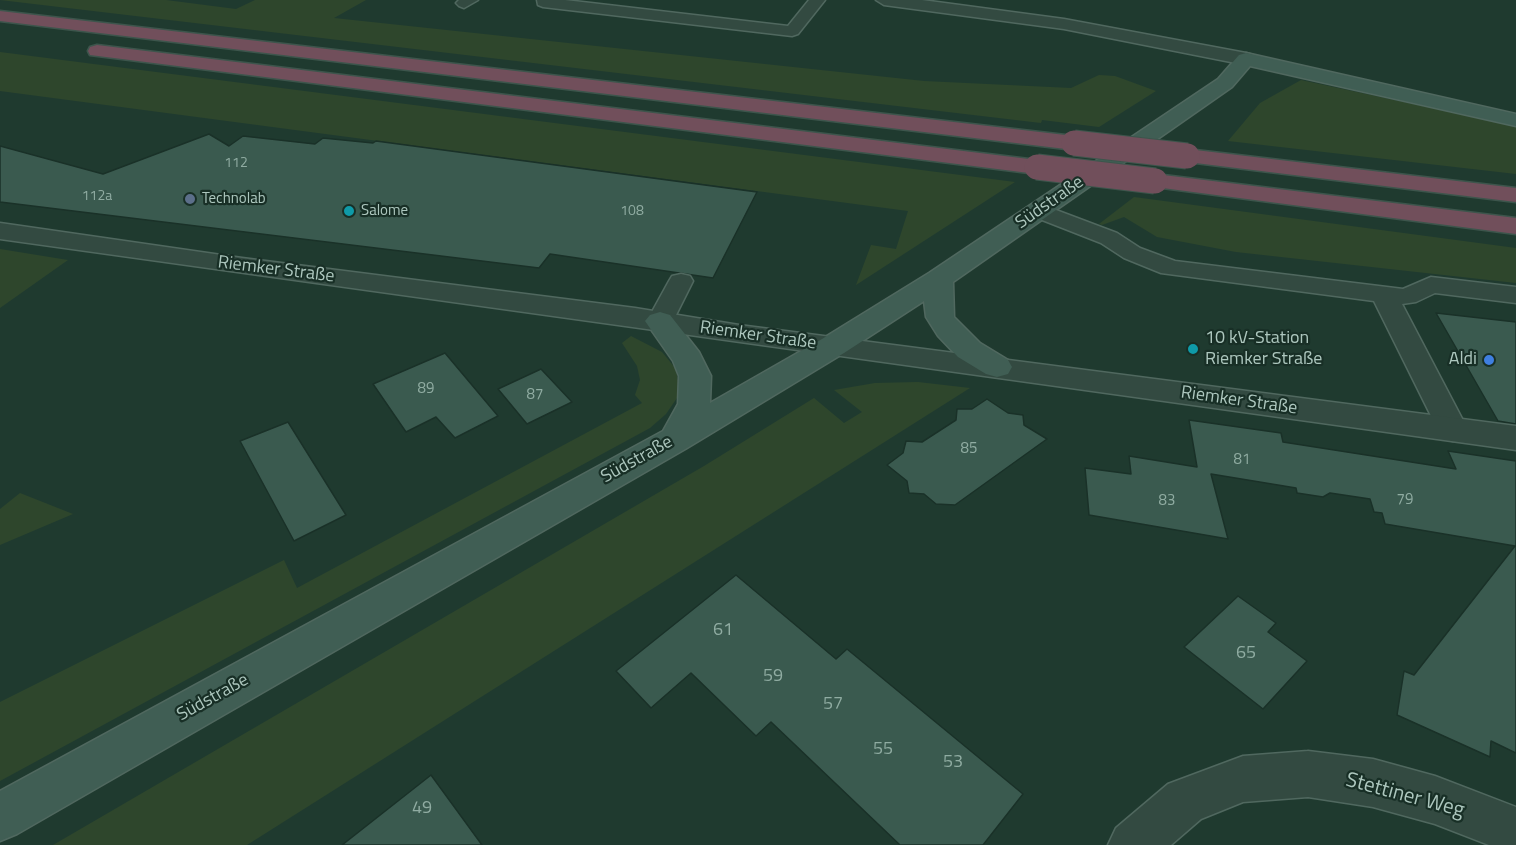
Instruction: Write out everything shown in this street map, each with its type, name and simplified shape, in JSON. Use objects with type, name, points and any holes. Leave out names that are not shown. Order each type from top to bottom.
[{"type":"highway","points":[[0,16],[1516,195]]},
{"type":"highway","points":[[82,49],[1516,226]]},
{"type":"street","points":[[884,0],[1064,24],[1246,59],[1516,120]]},
{"type":"street","name":"Südstraße","points":[[0,818],[675,439],[833,346],[939,279],[1225,83],[1246,59]]},
{"type":"street","name":"Riemker Straße","points":[[0,231],[242,266],[1516,438]]},
{"type":"street","points":[[939,279],[938,304],[944,323],[969,350],[997,367]]},
{"type":"street","points":[[660,321],[688,359],[695,376],[694,404],[675,439]]},
{"type":"street","name":"Stettiner Weg","points":[[1133,845],[1185,801],[1243,778],[1308,774],[1373,783],[1424,797],[1516,831]]},
{"type":"lane","points":[[543,2],[792,31],[817,0]]},
{"type":"lane","points":[[1040,211],[1109,238],[1132,253],[1170,268],[1407,297],[1431,285],[1516,295]]},
{"type":"lane","points":[[660,321],[681,281]]},
{"type":"lane","points":[[1384,295],[1453,430]]},
{"type":"green space","points":[[0,0],[166,0],[236,9],[255,0],[366,0],[334,18],[924,81],[1071,88],[1099,75],[1115,76],[1156,91],[1099,127],[1042,120],[1041,123]]},
{"type":"green space","points":[[0,52],[1015,182],[856,285],[871,245],[896,249],[908,211],[0,91]]},
{"type":"green space","points":[[1301,80],[1516,126],[1516,174],[1228,141],[1260,103]]},
{"type":"green space","points":[[1134,197],[1516,248],[1516,283],[1236,252],[1157,237],[1124,217],[1099,224]]},
{"type":"green space","points":[[0,249],[68,260],[0,308]]},
{"type":"green space","points":[[631,336],[662,352],[676,369],[677,398],[666,414],[650,428],[0,781],[0,702],[284,560],[297,588],[642,403],[635,395],[640,380],[637,366],[622,343]]},
{"type":"green space","points":[[918,382],[970,388],[247,845],[53,845],[704,466],[814,398],[844,423],[862,412],[834,390],[875,383]]},
{"type":"green space","points":[[20,493],[73,514],[0,545],[0,509]]},
{"type":"building","points":[[209,134],[229,146],[243,136],[315,144],[323,138],[373,143],[376,141],[757,192],[713,278],[550,254],[539,268],[0,202],[0,146],[103,174]]},
{"type":"building","name":"Aldi","points":[[1436,313],[1516,322],[1516,424],[1498,421]]},
{"type":"building","points":[[445,353],[498,416],[455,438],[436,417],[406,432],[373,384]]},
{"type":"building","points":[[541,369],[572,402],[527,424],[498,389]]},
{"type":"building","points":[[987,399],[1008,413],[1023,415],[1024,425],[1047,439],[955,505],[936,504],[924,494],[909,493],[907,481],[887,465],[903,453],[906,441],[922,442],[956,420],[957,409],[972,409]]},
{"type":"building","points":[[1189,420],[1281,433],[1283,442],[1456,469],[1448,451],[1516,461],[1516,753],[1491,741],[1490,757],[1397,715],[1404,671],[1414,675],[1515,546],[1385,524],[1382,513],[1374,512],[1370,499],[1330,493],[1323,497],[1297,493],[1296,488],[1211,474],[1228,539],[1089,515],[1085,468],[1131,474],[1129,456],[1197,467]]},
{"type":"building","points":[[288,422],[346,515],[294,541],[240,441]]},
{"type":"building","points":[[736,575],[836,659],[847,649],[1023,794],[983,845],[900,845],[771,722],[756,736],[691,673],[651,708],[616,671]]},
{"type":"building","points":[[1238,596],[1276,623],[1268,632],[1307,661],[1263,709],[1184,647]]},
{"type":"building","points":[[431,775],[482,845],[342,845]]},
{"type":"place","name":"Technolab","points":[[190,199]]},
{"type":"place","name":"Salome","points":[[349,211]]},
{"type":"place","name":"10 kV-Station Riemker Straße","points":[[1193,349]]},
{"type":"place","name":"Aldi","points":[[1489,360]]}]
